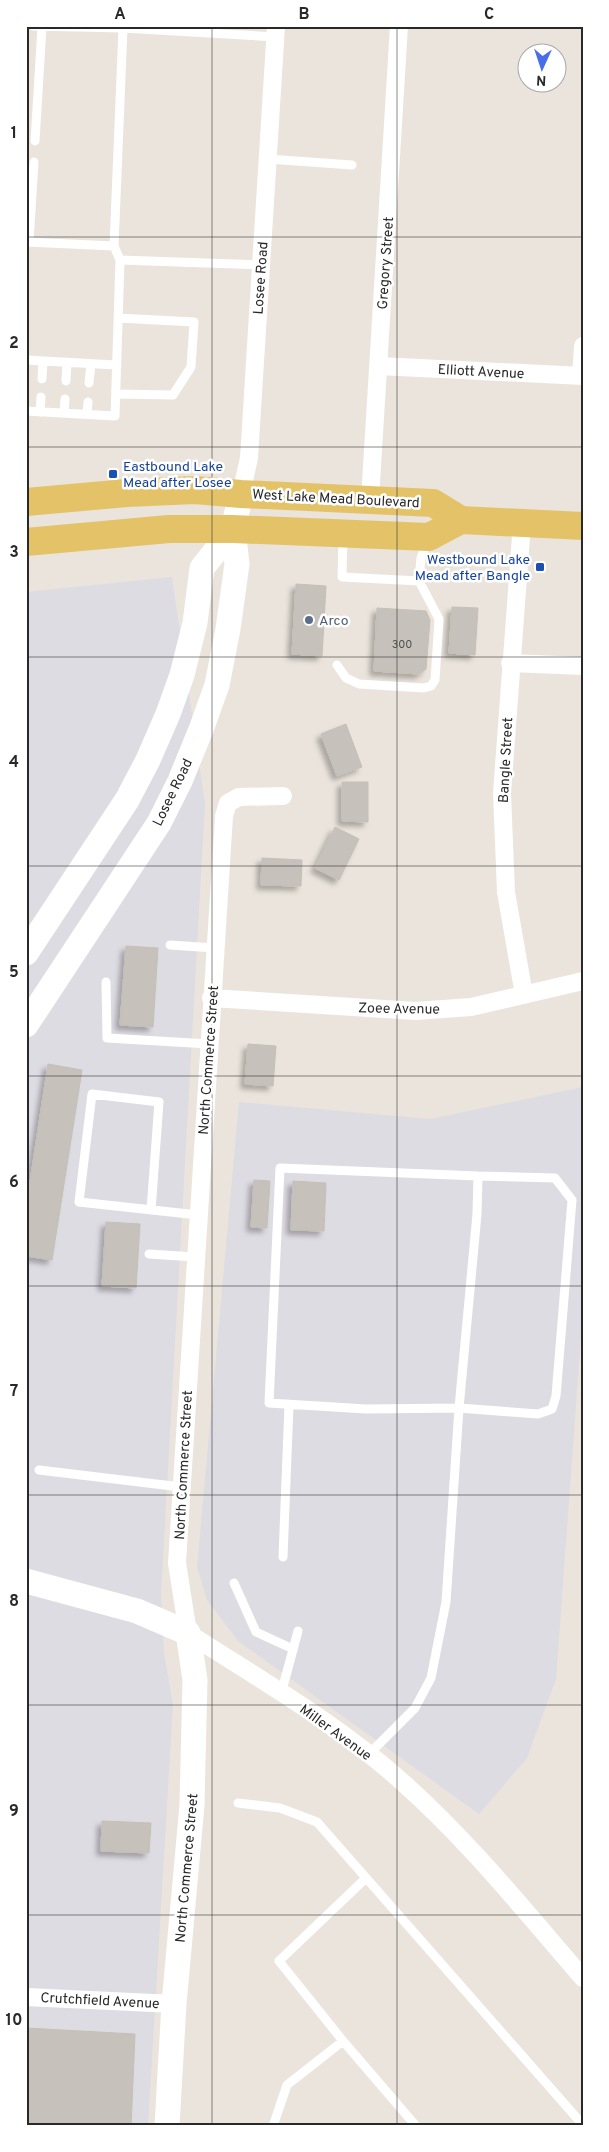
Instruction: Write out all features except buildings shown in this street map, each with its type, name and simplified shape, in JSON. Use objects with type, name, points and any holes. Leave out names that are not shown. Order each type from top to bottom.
[{"type":"main road","name":"West Lake Mead Boulevard","points":[[26,502],[127,493],[195,490],[433,503],[461,520],[583,526]]},
{"type":"main road","name":"Losee Road","points":[[26,1025],[159,823],[187,763],[217,685],[226,642],[237,564],[233,529],[241,494]]},
{"type":"main road","points":[[26,542],[169,529],[233,529],[429,537],[461,520]]},
{"type":"main road","name":"Losee Road","points":[[26,953],[128,800],[148,760],[182,675],[195,623],[202,568],[233,529]]},
{"type":"main road","name":"Miller Avenue","points":[[26,1580],[136,1611],[188,1633]]},
{"type":"main road","name":"North Commerce Street","points":[[167,2126],[174,2004],[192,1805],[196,1680],[188,1633]]},
{"type":"street","name":"Gregory Street","points":[[370,499],[400,26]]},
{"type":"street","name":"Losee Road","points":[[241,494],[248,458],[276,32]]},
{"type":"street","points":[[582,376],[583,346]]},
{"type":"street","name":"Elliott Avenue","points":[[378,366],[582,376]]},
{"type":"street","name":"Bangle Street","points":[[522,523],[510,662],[502,793],[506,892],[524,995]]},
{"type":"street","points":[[510,662],[583,666]]},
{"type":"street","name":"North Commerce Street","points":[[188,1633],[177,1563],[208,1044],[224,816],[228,803],[239,797],[283,796]]},
{"type":"street","name":"Zoee Avenue","points":[[211,998],[416,1011],[471,1007],[583,981]]},
{"type":"street","name":"Miller Avenue","points":[[188,1633],[333,1727],[399,1779],[463,1839],[583,1978]]},
{"type":"street","name":"Crutchfield Avenue","points":[[26,1997],[174,2004]]},
{"type":"lane","points":[[33,26],[276,32]]},
{"type":"lane","points":[[35,140],[42,26]]},
{"type":"lane","points":[[26,411],[115,416],[120,260],[114,246],[123,28]]},
{"type":"lane","points":[[268,159],[352,165]]},
{"type":"lane","points":[[34,162],[28,242],[114,246]]},
{"type":"lane","points":[[120,260],[261,265]]},
{"type":"lane","points":[[116,394],[173,395],[192,367],[194,322],[118,318]]},
{"type":"lane","points":[[26,360],[116,365]]},
{"type":"lane","points":[[42,379],[44,361]]},
{"type":"lane","points":[[66,381],[67,362]]},
{"type":"lane","points":[[89,383],[91,364]]},
{"type":"lane","points":[[40,412],[41,398]]},
{"type":"lane","points":[[64,413],[65,399]]},
{"type":"lane","points":[[87,414],[88,402]]},
{"type":"lane","points":[[344,534],[342,577],[419,580]]},
{"type":"lane","points":[[337,665],[346,678],[359,684],[424,688],[431,686],[435,680],[439,619],[419,580],[421,558],[429,537]]},
{"type":"lane","points":[[170,945],[215,948]]},
{"type":"lane","points":[[106,982],[107,1038],[208,1044]]},
{"type":"lane","points":[[151,1210],[159,1102],[92,1094],[79,1202],[151,1210],[198,1215]]},
{"type":"lane","points":[[280,1168],[478,1176],[555,1178],[572,1200],[556,1396],[552,1408],[538,1414],[459,1408],[366,1408],[269,1404],[280,1168]]},
{"type":"lane","points":[[368,1755],[414,1708],[431,1678],[446,1602],[459,1408],[477,1214],[478,1176]]},
{"type":"lane","points":[[149,1254],[196,1257]]},
{"type":"lane","points":[[283,1557],[290,1404]]},
{"type":"lane","points":[[39,1470],[181,1487]]},
{"type":"lane","points":[[234,1582],[256,1632],[293,1649]]},
{"type":"lane","points":[[281,1694],[298,1631]]},
{"type":"lane","points":[[238,1803],[280,1808],[317,1822],[583,2125]]},
{"type":"lane","points":[[366,1878],[279,1961],[343,2041],[416,2126]]},
{"type":"lane","points":[[273,2126],[287,2085],[343,2041]]},
{"type":"shaded area","points":[[172,577],[205,804],[161,1595],[164,1653],[173,1705],[148,2126],[26,2126],[26,592]]},
{"type":"shaded area","points":[[583,1087],[583,1310],[556,1679],[527,1758],[479,1814],[238,1641],[207,1600],[197,1567],[239,1102],[430,1119]]},
{"type":"place","name":"Eastbound Lake Mead after Losee","points":[[113,474]]},
{"type":"place","name":"Westbound Lake Mead after Bangle","points":[[540,567]]},
{"type":"place","name":"Arco","points":[[309,620]]}]
